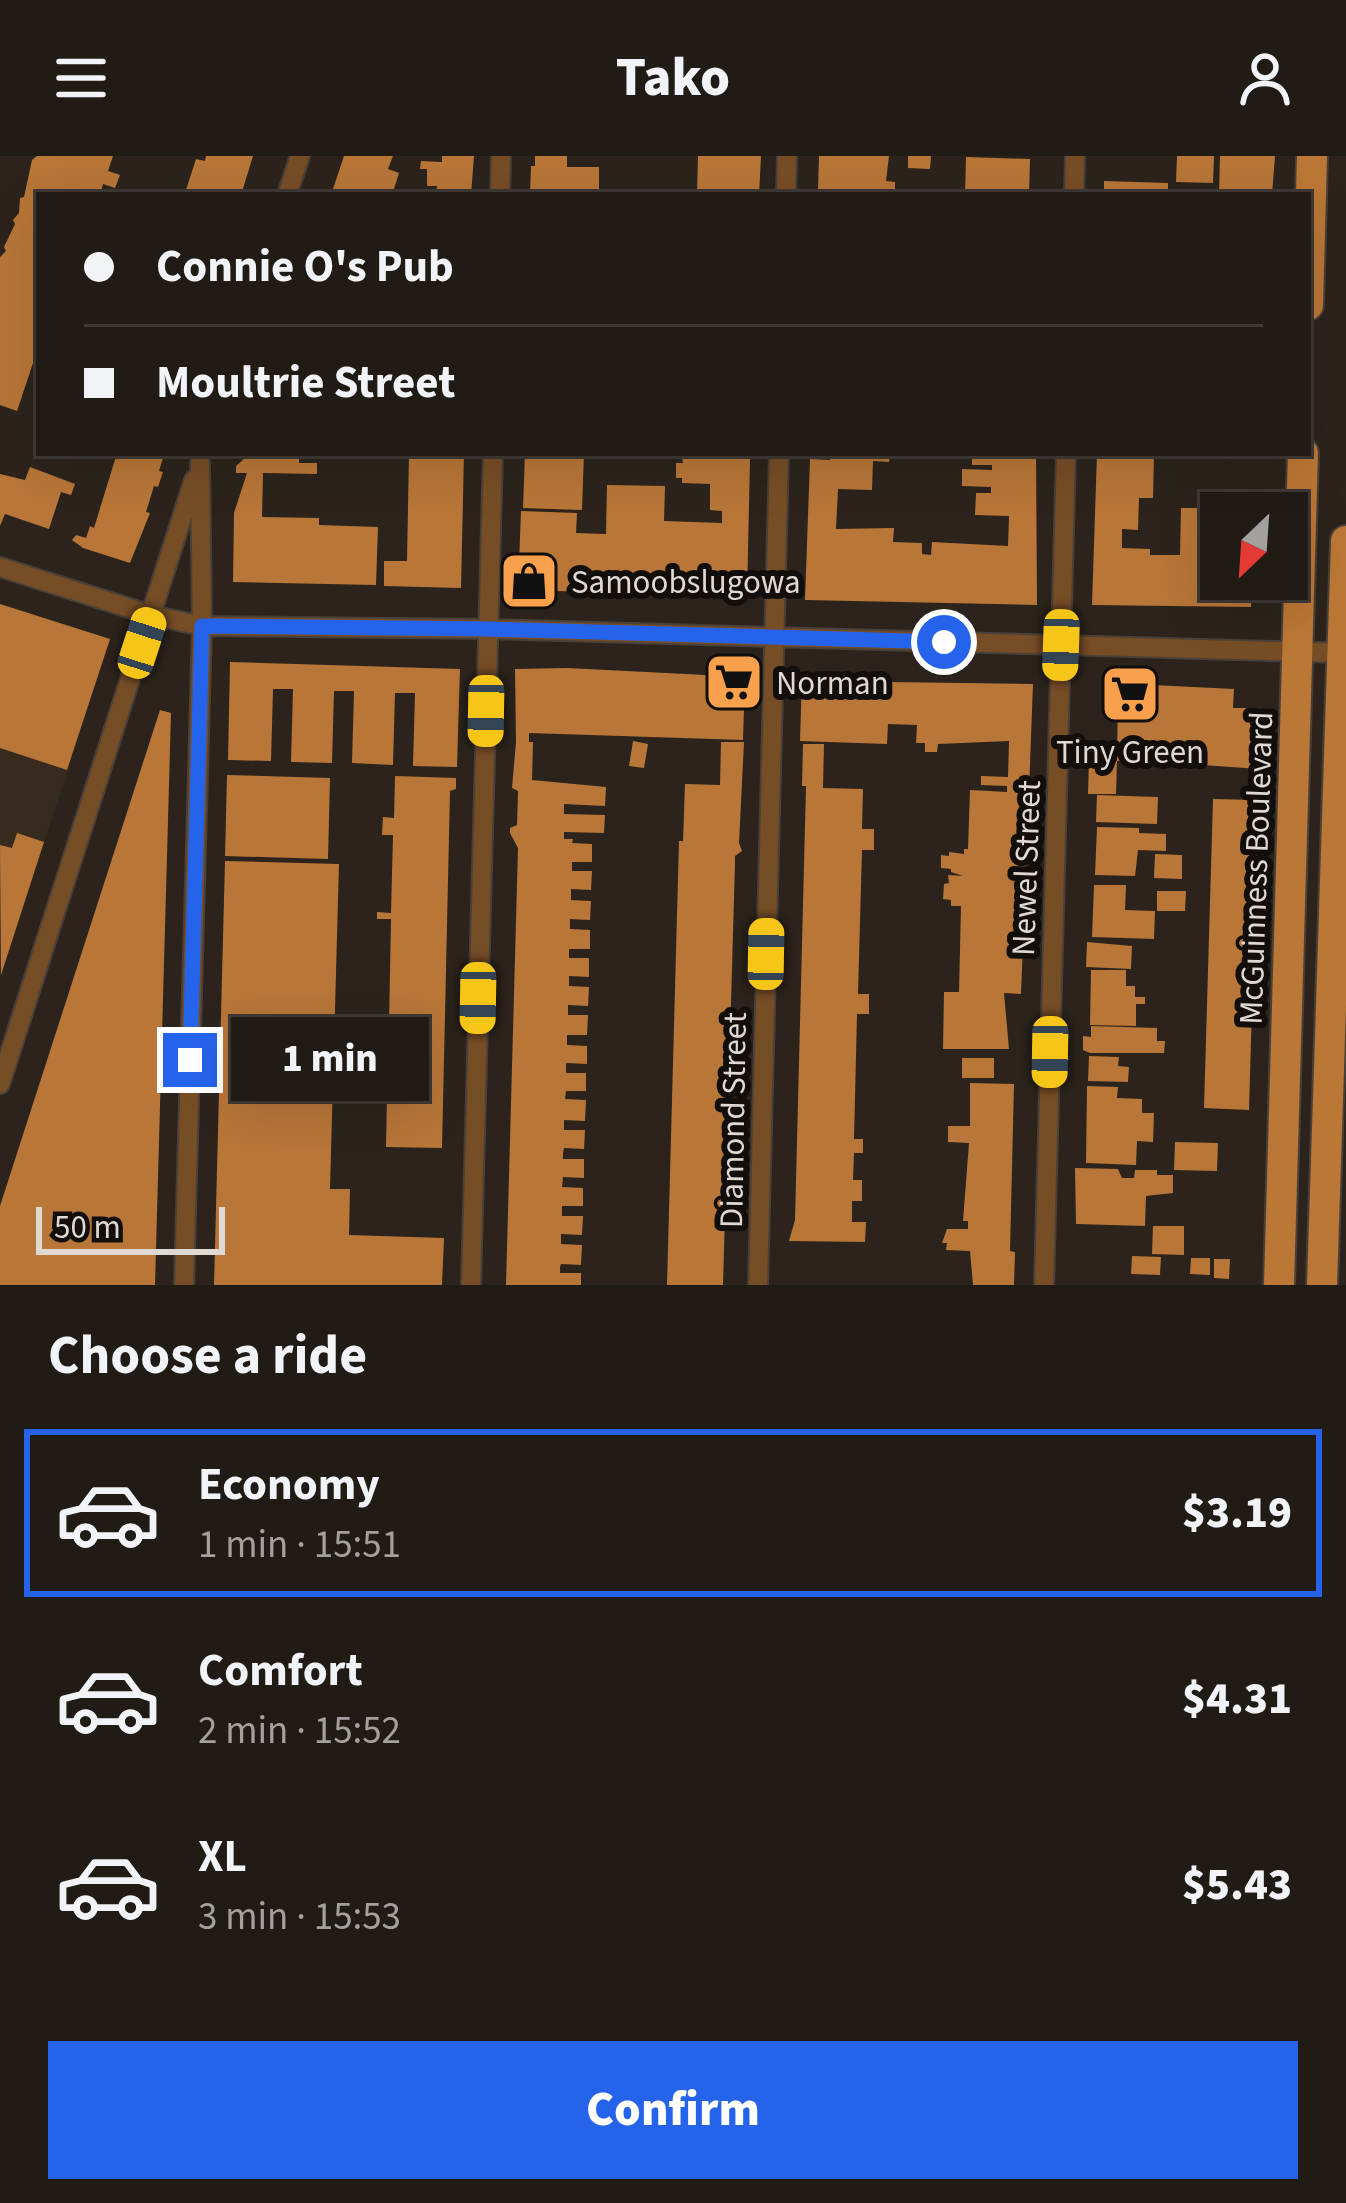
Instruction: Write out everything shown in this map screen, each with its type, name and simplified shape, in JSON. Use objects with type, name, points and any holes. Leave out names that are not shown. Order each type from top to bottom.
[{"type":"main road","points":[[1311,193],[1312,156]]},
{"type":"main road","name":"McGuinness Boulevard","points":[[1279,1285],[1303,456]]},
{"type":"main road","points":[[1322,1285],[1346,541]]},
{"type":"street","points":[[288,192],[299,156]]},
{"type":"street","points":[[500,192],[501,156]]},
{"type":"street","points":[[786,192],[787,156]]},
{"type":"street","points":[[1073,192],[1075,156]]},
{"type":"street","points":[[471,1285],[493,456]]},
{"type":"street","name":"Diamond Street","points":[[758,1285],[779,456]]},
{"type":"street","name":"Newel Street","points":[[1044,1285],[1066,456]]},
{"type":"street","points":[[0,1084],[201,458]]},
{"type":"street","points":[[184,1285],[202,626],[201,458]]},
{"type":"street","points":[[0,567],[151,615],[202,626],[488,629],[1344,653]]},
{"type":"shaded area","points":[[0,605],[110,639],[0,979]]},
{"type":"building","points":[[37,156],[113,156],[108,171],[120,175],[115,188],[103,184],[101,192],[36,192],[36,354],[17,411],[0,405],[0,257],[19,213]]},
{"type":"building","points":[[206,156],[253,156],[242,192],[185,192],[196,159],[205,161]]},
{"type":"building","points":[[344,156],[393,156],[388,169],[399,173],[393,192],[332,192]]},
{"type":"building","points":[[442,156],[474,156],[471,192],[436,192],[437,186],[427,186],[427,169],[420,169],[421,161],[442,162]]},
{"type":"building","points":[[535,156],[567,156],[567,167],[599,167],[599,192],[530,192],[531,166],[535,166]]},
{"type":"building","points":[[698,156],[761,156],[759,192],[697,192]]},
{"type":"building","points":[[819,156],[889,156],[886,181],[895,182],[895,192],[818,191]]},
{"type":"building","points":[[908,156],[931,156],[930,169],[908,168]]},
{"type":"building","points":[[1177,156],[1214,156],[1213,183],[1176,182]]},
{"type":"building","points":[[1220,156],[1275,156],[1272,192],[1219,192]]},
{"type":"building","points":[[966,157],[1030,159],[1029,192],[965,192]]},
{"type":"building","points":[[1104,181],[1168,183],[1168,192],[1104,192]]},
{"type":"building","points":[[116,456],[163,458],[159,471],[163,472],[158,487],[154,486],[146,512],[150,513],[130,563],[72,540],[76,535],[86,538],[90,526],[94,528]]},
{"type":"building","points":[[299,456],[299,463],[317,463],[317,474],[263,473],[262,517],[319,518],[319,525],[378,527],[376,585],[233,582],[234,513],[247,473],[236,473],[236,466],[245,458]]},
{"type":"building","points":[[409,456],[464,456],[461,588],[384,586],[384,561],[407,561]]},
{"type":"building","points":[[525,456],[584,456],[582,510],[523,508]]},
{"type":"building","points":[[830,456],[890,456],[889,462],[873,461],[872,490],[838,489],[836,529],[894,528],[893,542],[922,543],[922,554],[931,555],[932,542],[1008,546],[1009,516],[975,515],[976,493],[991,493],[991,487],[962,486],[962,469],[992,470],[992,465],[972,465],[972,456],[1036,456],[1037,605],[805,600],[810,459],[830,460]]},
{"type":"building","points":[[1097,456],[1154,456],[1153,498],[1139,498],[1138,530],[1122,529],[1122,548],[1180,555],[1181,508],[1200,508],[1200,600],[1251,600],[1251,607],[1092,605]]},
{"type":"building","points":[[682,457],[750,459],[747,596],[518,590],[521,511],[577,513],[576,533],[606,534],[607,485],[665,486],[664,521],[722,523],[722,511],[710,510],[710,484],[682,483],[682,478],[676,478],[676,463],[683,463]]},
{"type":"building","points":[[30,467],[75,484],[71,495],[61,492],[49,529],[5,514],[0,526],[0,474],[25,480]]},
{"type":"building","points":[[0,604],[110,639],[67,770],[0,748]]},
{"type":"building","points":[[230,662],[460,669],[457,767],[413,766],[415,693],[395,693],[393,765],[352,763],[354,691],[334,691],[332,763],[291,762],[293,689],[273,689],[271,761],[228,760]]},
{"type":"building","points":[[515,669],[745,677],[743,740],[529,733],[532,780],[606,787],[605,806],[564,804],[564,814],[605,815],[604,833],[564,832],[564,839],[573,839],[572,843],[592,844],[592,862],[572,862],[572,871],[592,871],[591,890],[571,889],[571,900],[591,901],[590,920],[570,919],[570,929],[590,930],[590,949],[569,949],[569,958],[589,958],[589,977],[569,976],[569,986],[589,987],[588,1006],[568,1005],[568,1015],[588,1015],[587,1035],[567,1035],[567,1045],[587,1046],[587,1064],[566,1063],[566,1073],[586,1073],[586,1091],[566,1091],[565,1099],[586,1100],[585,1121],[564,1120],[564,1130],[585,1130],[584,1149],[564,1148],[563,1153],[563,1159],[584,1159],[584,1178],[563,1177],[562,1187],[583,1188],[583,1206],[562,1206],[562,1216],[583,1216],[582,1235],[561,1234],[561,1244],[582,1245],[581,1265],[560,1267],[560,1273],[581,1273],[581,1285],[506,1285],[518,848],[510,833],[517,825],[518,791],[512,788]]},
{"type":"building","points":[[802,676],[1033,684],[1024,925],[1020,925],[1021,994],[1004,993],[1009,1049],[943,1049],[944,992],[959,992],[961,906],[951,906],[951,900],[943,899],[944,884],[949,883],[948,875],[963,876],[941,868],[941,855],[964,854],[968,849],[970,790],[1007,792],[1007,786],[981,785],[981,776],[1008,777],[1009,741],[938,744],[937,752],[925,752],[925,743],[916,743],[917,725],[888,724],[887,744],[800,741]]},
{"type":"building","points":[[1118,687],[1234,689],[1233,708],[1261,708],[1259,769],[1203,765],[1203,756],[1145,755],[1145,761],[1117,761]]},
{"type":"building","points":[[160,710],[171,713],[155,1285],[0,1285],[0,1206]]},
{"type":"building","points":[[633,741],[648,744],[644,768],[629,766]]},
{"type":"building","points":[[721,742],[744,742],[742,851],[735,856],[723,1285],[667,1285],[679,841],[683,841],[685,784],[720,785]]},
{"type":"building","points":[[803,744],[824,744],[823,788],[863,789],[862,829],[874,829],[874,850],[862,850],[858,994],[869,994],[869,1014],[857,1014],[854,1139],[863,1139],[863,1153],[854,1153],[853,1180],[862,1180],[862,1201],[852,1201],[852,1222],[866,1222],[865,1242],[789,1241],[795,1220],[806,786],[802,786]]},
{"type":"building","points":[[1089,760],[1117,761],[1116,794],[1088,794]]},
{"type":"building","points":[[227,775],[330,778],[328,859],[225,856]]},
{"type":"building","points":[[395,776],[456,778],[456,789],[450,791],[442,1148],[386,1147],[388,1043],[374,1043],[374,1025],[389,1025],[391,919],[377,919],[377,912],[391,913],[393,835],[382,835],[383,817],[394,818]]},
{"type":"building","points":[[1097,795],[1158,797],[1157,824],[1096,822]]},
{"type":"building","points":[[1213,799],[1258,800],[1249,1110],[1204,1108]]},
{"type":"building","points":[[1097,827],[1166,834],[1166,851],[1138,850],[1135,876],[1095,875]]},
{"type":"building","points":[[17,833],[44,842],[1,975],[0,845],[12,848]]},
{"type":"building","points":[[1155,854],[1182,855],[1182,879],[1154,878]]},
{"type":"building","points":[[225,861],[339,864],[330,1189],[350,1189],[349,1235],[444,1238],[442,1285],[214,1285]]},
{"type":"building","points":[[1094,885],[1126,885],[1125,910],[1155,911],[1154,939],[1092,937]]},
{"type":"building","points":[[1157,891],[1186,891],[1185,911],[1157,911]]},
{"type":"building","points":[[1087,942],[1132,946],[1131,969],[1086,967]]},
{"type":"building","points":[[1091,970],[1126,970],[1126,986],[1135,986],[1135,997],[1145,997],[1145,1004],[1136,1004],[1136,1026],[1090,1025]]},
{"type":"building","points":[[1091,1026],[1157,1028],[1157,1041],[1165,1041],[1164,1053],[1090,1053],[1083,1050],[1083,1036],[1091,1037]]},
{"type":"building","points":[[1089,1056],[1119,1057],[1118,1066],[1129,1067],[1128,1082],[1088,1081]]},
{"type":"building","points":[[962,1058],[994,1058],[994,1078],[962,1078]]},
{"type":"building","points":[[970,1083],[1014,1084],[1010,1251],[1015,1252],[1014,1285],[973,1285],[970,1251],[946,1250],[947,1243],[942,1243],[947,1229],[968,1229],[968,1221],[963,1221],[969,1143],[948,1142],[948,1126],[970,1126]]},
{"type":"building","points":[[1087,1086],[1118,1087],[1117,1098],[1142,1099],[1142,1113],[1154,1113],[1153,1142],[1137,1141],[1136,1165],[1086,1163]]},
{"type":"building","points":[[1175,1142],[1218,1143],[1217,1171],[1174,1170]]},
{"type":"building","points":[[1075,1168],[1118,1169],[1122,1178],[1134,1178],[1135,1170],[1157,1170],[1157,1175],[1173,1175],[1173,1193],[1146,1196],[1145,1226],[1076,1224]]},
{"type":"building","points":[[1153,1226],[1184,1226],[1184,1255],[1152,1254]]},
{"type":"building","points":[[1132,1256],[1161,1257],[1160,1275],[1131,1274]]},
{"type":"building","points":[[1191,1258],[1210,1258],[1210,1275],[1190,1274]]},
{"type":"building","points":[[1214,1259],[1230,1259],[1229,1279],[1214,1278]]},
{"type":"place","name":"Samoobslugowa","points":[[529,581]]},
{"type":"place","name":"Norman","points":[[734,682]]},
{"type":"place","name":"Tiny Green","points":[[1130,694]]},
{"type":"route","points":[[190,1060],[202,626],[944,642]]}]
